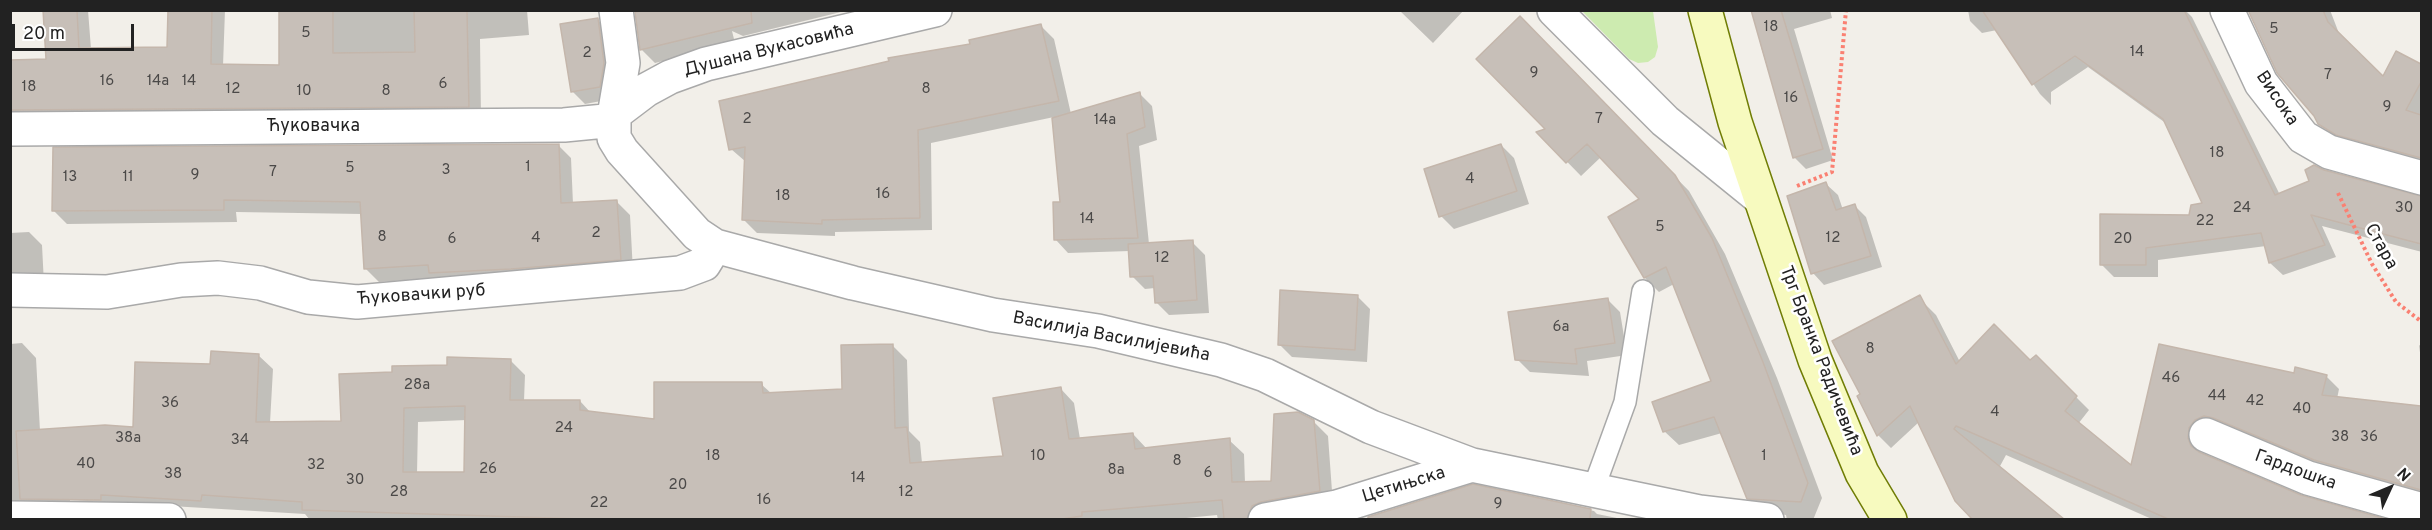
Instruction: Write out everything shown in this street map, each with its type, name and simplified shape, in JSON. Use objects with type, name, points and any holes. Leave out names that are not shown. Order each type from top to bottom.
[{"type":"main road","name":"Трг Бранка Радичевића","points":[[1705,10],[1719,70],[1776,193],[1815,360],[1850,446],[1873,494],[1890,519]]},
{"type":"street","name":"Василија Василијевића","points":[[616,10],[623,63],[614,116],[614,138],[622,152],[697,234],[715,246],[853,283],[993,315],[1098,331],[1221,360],[1265,375],[1371,427],[1472,465],[1699,512],[1767,519]]},
{"type":"street","name":"Душана Вукасовића","points":[[614,116],[646,90],[662,81],[706,64],[935,10]]},
{"type":"street","points":[[1554,10],[1665,120],[1776,193]]},
{"type":"street","name":"Висока","points":[[2228,10],[2261,83],[2303,137],[2329,152],[2421,178]]},
{"type":"street","name":"Ћуковачка","points":[[10,129],[564,125],[605,121],[614,116]]},
{"type":"street","name":"Ћуковачки руб","points":[[10,290],[107,292],[181,280],[218,278],[260,283],[308,297],[357,302],[680,273],[704,264],[715,246]]},
{"type":"street","name":"Гардошка","points":[[2206,435],[2308,478],[2421,510]]},
{"type":"street","name":"Цетињска","points":[[1265,519],[1337,507],[1472,465]]},
{"type":"street","points":[[10,518],[169,519]]},
{"type":"lane","points":[[1593,490],[1625,402],[1643,291]]},
{"type":"path","points":[[1776,193],[1832,172],[1846,10]]},
{"type":"path","name":"Стара","points":[[2334,184],[2372,264],[2396,302],[2421,322]]},
{"type":"green space","points":[[1582,11],[1653,11],[1658,47],[1655,57],[1648,62],[1638,63],[1629,59]]},
{"type":"building","points":[[43,10],[77,10],[79,48],[167,47],[168,10],[212,10],[211,64],[279,65],[279,10],[333,10],[333,53],[415,52],[414,10],[467,10],[469,107],[10,110],[10,60],[46,59]]},
{"type":"building","points":[[646,10],[751,10],[752,23],[640,50],[635,12]]},
{"type":"building","points":[[1751,10],[1781,10],[1823,149],[1793,158]]},
{"type":"building","points":[[1982,10],[2184,10],[2275,195],[2309,181],[2305,170],[2314,165],[2324,170],[2421,196],[2421,244],[2311,215],[2325,245],[2269,263],[2261,233],[2146,248],[2146,265],[2100,265],[2100,214],[2189,215],[2191,205],[2202,203],[2163,119],[2075,56],[2032,85]]},
{"type":"building","points":[[2248,10],[2323,10],[2328,22],[2383,76],[2396,51],[2421,64],[2421,82],[2406,110],[2421,115],[2421,158],[2336,135],[2318,124],[2314,116],[2277,73]]},
{"type":"building","points":[[1520,16],[1675,175],[1712,238],[1763,362],[1808,483],[1801,502],[1747,499],[1714,417],[1663,432],[1652,402],[1711,381],[1666,267],[1644,278],[1608,217],[1639,199],[1587,144],[1566,163],[1536,132],[1545,129],[1476,59]]},
{"type":"building","points":[[598,18],[604,63],[600,87],[571,92],[560,24]]},
{"type":"building","points":[[1041,24],[1059,101],[918,130],[920,218],[822,220],[822,224],[742,220],[745,147],[729,150],[719,101],[889,61],[888,58],[970,44],[969,40]]},
{"type":"building","points":[[1140,92],[1145,127],[1127,134],[1138,238],[1054,240],[1053,202],[1060,202],[1052,118]]},
{"type":"building","points":[[559,144],[561,203],[617,200],[621,260],[429,273],[428,265],[364,269],[360,202],[224,200],[224,210],[52,211],[53,147]]},
{"type":"building","points":[[1501,144],[1517,191],[1439,217],[1424,169]]},
{"type":"building","points":[[1826,182],[1836,210],[1855,204],[1871,256],[1811,274],[1787,196]]},
{"type":"building","points":[[1193,240],[1197,300],[1155,303],[1153,276],[1130,277],[1128,244]]},
{"type":"building","points":[[1280,290],[1358,295],[1355,350],[1278,345]]},
{"type":"building","points":[[1920,295],[1956,364],[1994,324],[2030,360],[2036,355],[2077,396],[2065,411],[2131,465],[2159,344],[2294,373],[2295,367],[2327,375],[2322,395],[2421,406],[2421,490],[2314,460],[2204,416],[2195,420],[2189,428],[2188,438],[2191,446],[2199,452],[2301,495],[2386,519],[2168,519],[1956,426],[1954,429],[2064,519],[1972,519],[1955,501],[1910,406],[1877,436],[1857,396],[1860,394],[1832,341]]},
{"type":"building","points":[[1608,298],[1615,343],[1575,349],[1577,364],[1515,360],[1508,312]]},
{"type":"building","points":[[893,344],[895,428],[907,427],[910,463],[1003,456],[993,398],[1061,387],[1069,439],[1133,433],[1135,449],[1230,438],[1232,482],[1271,481],[1274,414],[1298,412],[1314,420],[1320,491],[1261,502],[1252,506],[1247,519],[1224,519],[1222,500],[1082,512],[1082,516],[1062,519],[582,519],[302,510],[302,502],[202,495],[201,501],[101,495],[101,500],[20,499],[16,431],[105,425],[133,427],[135,362],[210,364],[211,351],[259,354],[256,422],[341,421],[339,374],[392,372],[392,366],[447,365],[447,357],[511,359],[510,400],[580,400],[580,410],[654,419],[654,382],[762,382],[763,393],[842,389],[841,345]],"holes":[[[465,406],[464,472],[403,472],[404,408]]]},
{"type":"building","points":[[1473,484],[1591,509],[1590,519],[1368,519],[1368,517]]}]
